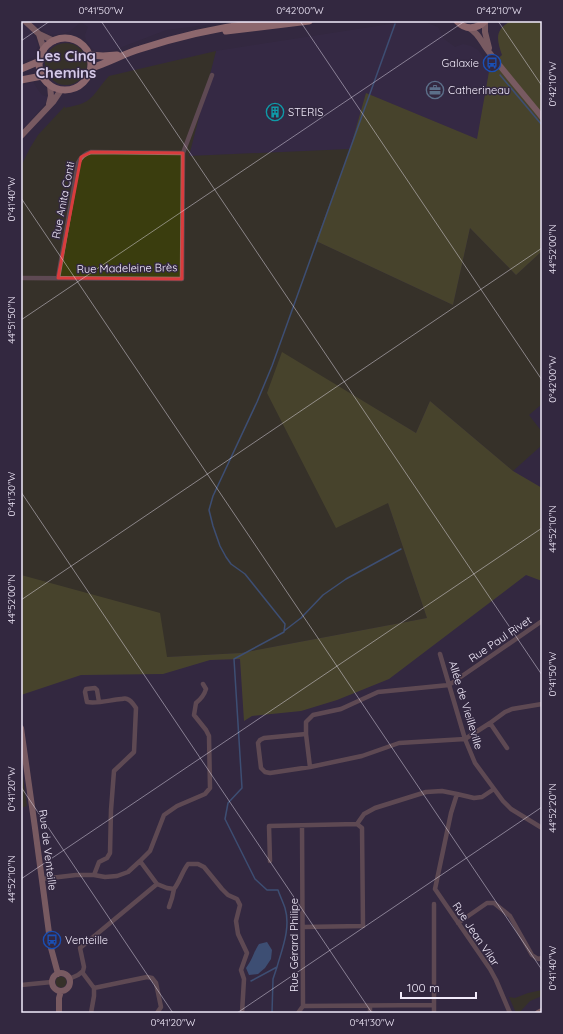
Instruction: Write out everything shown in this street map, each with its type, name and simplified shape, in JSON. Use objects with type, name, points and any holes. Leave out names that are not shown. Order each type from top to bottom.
[{"type":"main road","points":[[91,68],[125,54],[159,43],[239,24],[270,21]]},
{"type":"main road","points":[[198,33],[237,30],[309,21]]},
{"type":"main road","points":[[457,21],[461,25],[469,28],[475,28],[485,21]]},
{"type":"main road","points":[[64,38],[74,40],[85,48],[90,55],[91,68],[88,76],[84,83],[77,88],[61,90],[50,85],[42,76],[40,61],[44,50],[54,41],[64,38]]},
{"type":"main road","points":[[90,55],[110,56],[125,54]]},
{"type":"main road","points":[[21,69],[40,61]]},
{"type":"main road","points":[[21,80],[42,76]]},
{"type":"street","points":[[25,21],[39,34],[54,41]]},
{"type":"street","points":[[485,21],[484,32],[492,55]]},
{"type":"street","points":[[469,28],[478,35],[485,48],[542,117]]},
{"type":"street","points":[[39,34],[44,50]]},
{"type":"street","points":[[183,153],[212,75]]},
{"type":"street","points":[[49,105],[51,96],[50,85]]},
{"type":"street","points":[[21,136],[53,102],[61,90]]},
{"type":"street","name":"Rue Anita Conti","points":[[58,278],[78,163],[81,157],[91,152],[183,153]]},
{"type":"street","name":"Rue Madeleine Brès","points":[[21,278],[182,278],[183,153]]},
{"type":"street","name":"Rue Paul Rivet","points":[[449,685],[542,621]]},
{"type":"street","name":"Allée de Vieilleville","points":[[440,654],[465,739],[475,763],[503,801],[511,809],[542,828]]},
{"type":"street","points":[[42,879],[76,875],[94,875],[105,877],[116,876],[128,872],[150,851],[164,816],[177,806],[205,794],[210,788],[209,736],[194,715],[196,703],[205,695],[206,689],[203,684]]},
{"type":"street","points":[[310,767],[306,722],[313,715],[341,709],[378,692],[449,685]]},
{"type":"street","points":[[94,875],[99,862],[107,858],[110,853],[114,772],[134,752],[136,708],[133,703],[127,699],[99,702]]},
{"type":"street","points":[[306,734],[264,738],[260,740],[258,743],[262,768],[265,772],[310,767],[362,756],[399,743],[465,739],[505,712],[512,709],[542,704]]},
{"type":"street","points":[[490,723],[507,748]]},
{"type":"street","name":"Rue de Venteille","points":[[21,728],[51,948],[58,974]]},
{"type":"street","points":[[357,824],[364,814],[375,808],[426,792],[442,791],[474,798],[482,797],[494,789]]},
{"type":"street","name":"Rue Jean Vilar","points":[[457,794],[450,813],[435,889],[490,969],[510,1013]]},
{"type":"street","points":[[270,861],[269,826],[357,824],[362,828],[363,926],[303,927]]},
{"type":"street","name":"Rue Gérard Philipe","points":[[302,826],[303,1006],[434,1005]]},
{"type":"street","points":[[140,861],[157,884],[174,889]]},
{"type":"street","points":[[169,907],[174,889],[185,868],[188,864],[193,863],[204,867],[228,894],[237,900],[240,905],[236,921],[238,934],[247,953],[241,970],[244,979],[242,1013]]},
{"type":"street","points":[[69,979],[82,972],[84,967],[80,948],[157,884]]},
{"type":"street","points":[[458,922],[487,902],[494,903],[510,916],[532,955],[538,960],[542,958]]},
{"type":"street","points":[[434,904],[434,1013]]},
{"type":"street","points":[[82,972],[94,988],[91,1013]]},
{"type":"street","points":[[52,982],[53,978],[58,974],[64,974],[69,979],[69,986],[61,991],[59,998],[59,1013]]},
{"type":"street","points":[[94,988],[147,977],[152,978],[156,983],[161,1007],[156,1013]]},
{"type":"street","points":[[21,985],[52,982]]},
{"type":"street","points":[[52,982],[56,989],[61,991]]},
{"type":"street","points":[[298,1013],[303,1006]]},
{"type":"street","points":[[370,1006],[370,1013]]},
{"type":"street","points":[[538,1013],[542,1011]]},
{"type":"highlighted area","points":[[91,152],[183,153],[182,279],[58,278],[81,157]]},
{"type":"shaded area","points":[[21,21],[237,21],[166,30],[114,50],[102,52],[95,51],[90,46],[85,35],[88,27],[81,22],[69,32],[55,35],[48,34],[37,26],[31,33],[38,45],[34,57],[21,62]]},
{"type":"shaded area","points":[[410,21],[424,22],[438,27],[444,39],[455,47],[463,44],[478,50],[490,66],[477,139],[366,93],[350,149],[189,156],[216,51]]},
{"type":"shaded area","points":[[511,21],[542,21],[542,251],[516,275],[470,228],[453,305],[316,241],[350,149],[366,93],[477,139],[490,66],[502,55],[498,40],[499,32]]},
{"type":"shaded area","points":[[33,82],[42,95],[48,97],[45,104],[21,131],[21,86]]},
{"type":"shaded area","points":[[282,352],[416,433],[430,401],[513,471],[542,488],[542,581],[526,575],[389,679],[337,700],[301,711],[252,716],[244,721],[240,659],[210,660],[163,674],[81,675],[21,695],[21,575],[160,613],[167,657],[241,653],[427,618],[388,503],[336,528],[267,393]]},
{"type":"green space","points":[[66,43],[81,49],[87,64],[81,79],[66,85],[51,79],[45,64],[51,49]]},
{"type":"green space","points":[[216,51],[189,156],[350,149],[316,241],[453,305],[470,228],[516,275],[542,251],[542,404],[529,415],[542,432],[542,445],[513,471],[430,401],[416,433],[282,353],[388,503],[427,618],[241,653],[167,657],[21,575],[21,166],[38,135],[65,106],[65,108],[87,101],[93,96],[109,76]]},
{"type":"green space","points":[[21,763],[27,806],[21,808]]},
{"type":"green space","points":[[61,976],[65,978],[67,982],[65,986],[61,988],[57,986],[55,982],[57,978]]},
{"type":"green space","points":[[542,990],[542,996],[530,1001],[519,1013],[516,1013],[509,997],[515,998]]},
{"type":"water","points":[[267,942],[272,950],[271,959],[265,968],[258,974],[249,975],[246,968],[257,947],[259,944]]},
{"type":"waterway","points":[[251,981],[277,967],[285,938],[287,916],[278,890],[267,890],[255,879],[225,819],[228,803],[242,788],[234,659],[284,632],[285,624],[245,574],[231,564],[226,557],[220,546],[209,510],[213,496],[257,402],[272,366],[395,24]]},
{"type":"waterway","points":[[500,75],[542,125]]},
{"type":"waterway","points":[[284,631],[301,618],[323,595],[346,579],[401,549]]},
{"type":"waterway","points":[[272,1013],[273,979],[277,967]]},
{"type":"place","name":"Galaxie","points":[[492,63]]},
{"type":"place","name":"Catherineau","points":[[435,90]]},
{"type":"place","name":"STERIS","points":[[275,112]]},
{"type":"place","name":"Venteille","points":[[52,940]]},
{"type":"district","name":"Les Cinq Chemins","points":[[66,64]]}]
